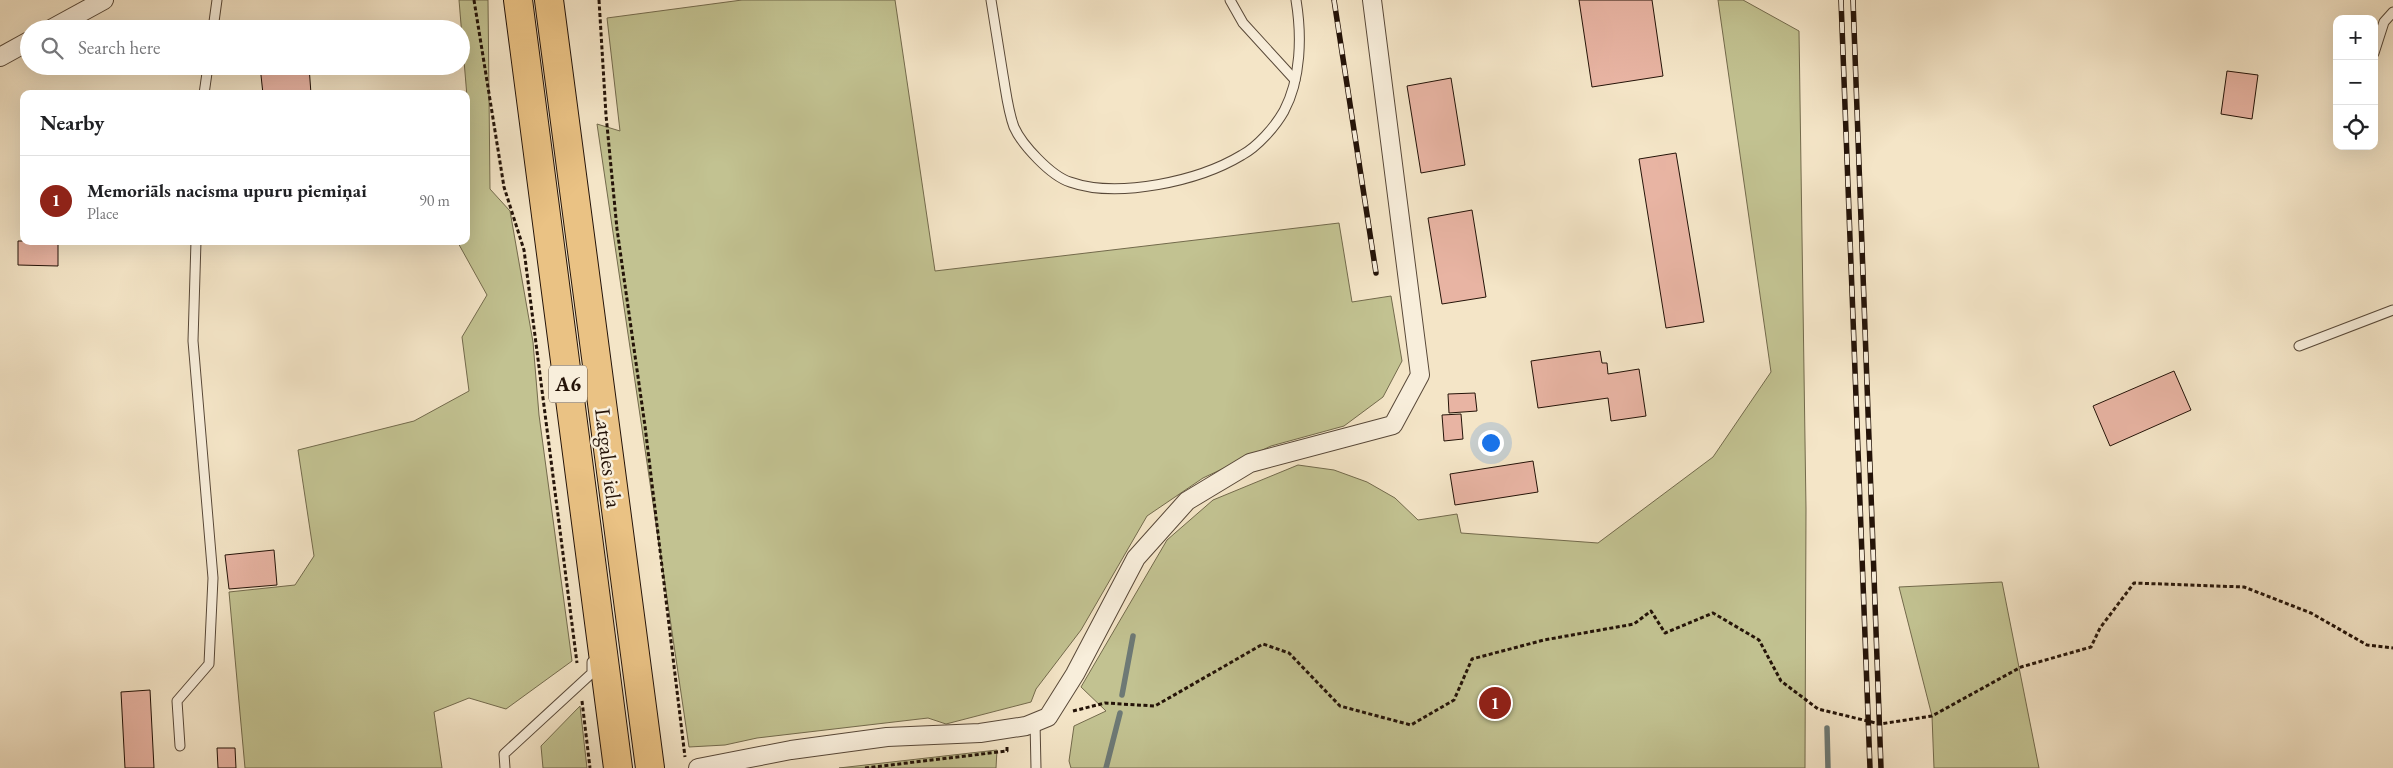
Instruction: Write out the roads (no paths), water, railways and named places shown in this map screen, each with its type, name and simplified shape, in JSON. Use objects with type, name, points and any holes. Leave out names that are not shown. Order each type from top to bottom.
[{"type":"highway","name":"Latgales iela","points":[[518,0],[618,768]]},
{"type":"highway","name":"Latgales iela","points":[[549,0],[650,768]]},
{"type":"street","points":[[67,20],[104,0]]},
{"type":"street","points":[[691,763],[888,737],[980,733],[1006,729],[1041,719],[1074,674],[1136,558],[1187,501],[1250,464],[1393,425],[1420,375],[1372,0]]},
{"type":"street","points":[[0,56],[20,46]]},
{"type":"lane","points":[[214,20],[217,0]]},
{"type":"lane","points":[[991,0],[1006,96],[1014,128],[1048,169],[1068,182],[1095,188],[1132,187],[1193,176],[1221,167],[1244,154],[1262,139],[1283,112],[1294,80],[1300,52],[1296,0]]},
{"type":"lane","points":[[1230,0],[1243,23],[1294,80]]},
{"type":"lane","points":[[2378,41],[2384,22],[2393,12]]},
{"type":"lane","points":[[205,90],[207,75]]},
{"type":"lane","points":[[180,746],[177,701],[209,664],[212,578],[193,341],[196,245]]},
{"type":"lane","points":[[2299,346],[2393,310]]},
{"type":"lane","name":"Latgales iela","points":[[505,768],[504,754],[592,673],[596,594]]},
{"type":"lane","points":[[1036,768],[1041,719]]},
{"type":"waterway","points":[[1122,695],[1133,636]]},
{"type":"waterway","points":[[1106,768],[1120,713]]},
{"type":"waterway","points":[[1827,728],[1828,768]]},
{"type":"railway","points":[[1334,0],[1376,273]]},
{"type":"railway","points":[[1841,0],[1870,768]]},
{"type":"railway","points":[[1853,0],[1881,768]]},
{"type":"place","name":"Memoriāls nacisma upuru piemiņai","points":[[1495,703]]}]
